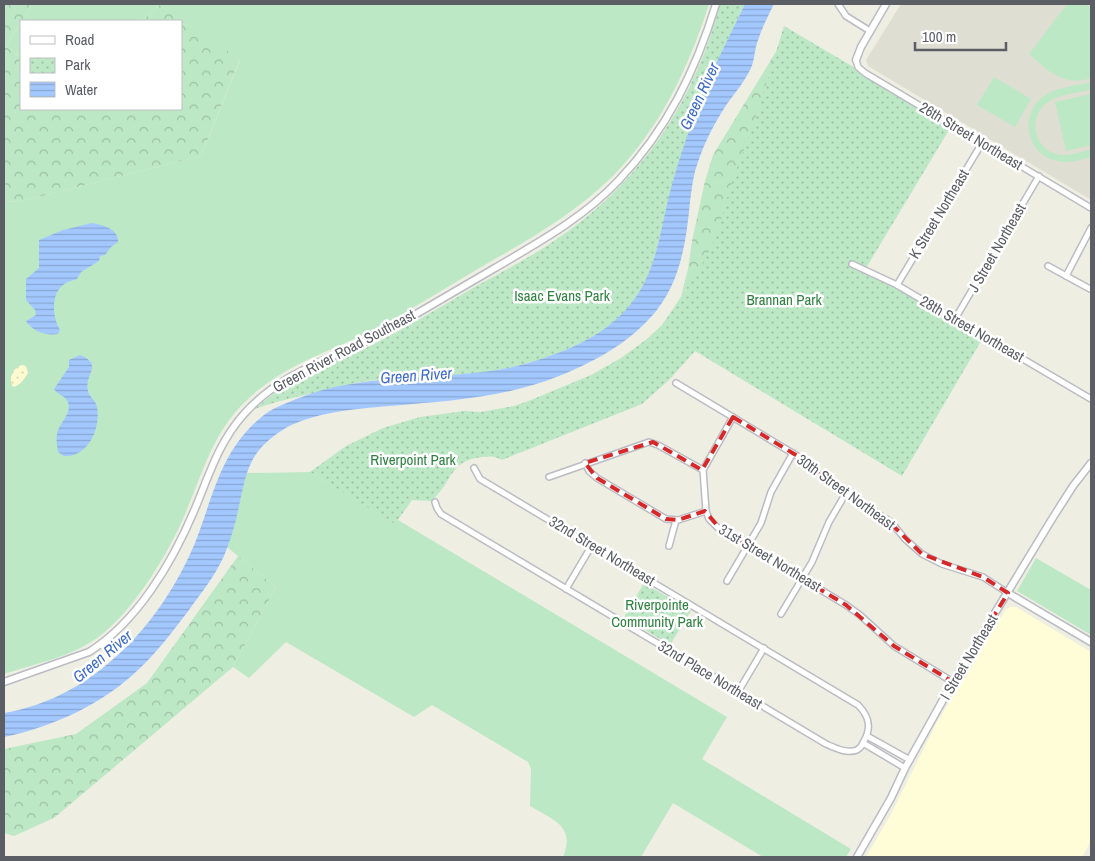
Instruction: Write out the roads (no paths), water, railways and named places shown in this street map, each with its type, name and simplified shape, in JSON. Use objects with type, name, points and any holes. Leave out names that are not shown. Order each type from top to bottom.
[{"type":"street","name":"Green River Road Southeast","points":[[4,682],[89,652],[123,626],[152,586],[180,541],[221,446],[238,421],[265,393],[310,365],[387,331],[543,240],[569,223],[618,181],[644,150],[680,96],[704,45],[716,4]]},
{"type":"street","points":[[838,4],[846,16],[870,32]]},
{"type":"street","points":[[856,60],[858,53],[886,4]]},
{"type":"street","name":"26th Street Northeast","points":[[856,60],[858,66],[863,71],[1091,208]]},
{"type":"street","name":"K Street Northeast","points":[[897,285],[982,143]]},
{"type":"street","name":"J Street Northeast","points":[[955,319],[1039,176]]},
{"type":"street","points":[[1066,276],[1091,228]]},
{"type":"street","name":"28th Street Northeast","points":[[852,264],[897,285],[1091,398]]},
{"type":"street","points":[[1048,266],[1090,289]]},
{"type":"street","name":"30th Street Northeast","points":[[676,383],[804,460],[827,481],[891,522],[905,539],[922,554],[942,564],[982,577],[1091,642]]},
{"type":"street","points":[[706,511],[703,470],[734,417]]},
{"type":"street","points":[[549,477],[639,444],[651,442],[703,470]]},
{"type":"street","points":[[727,581],[761,523],[771,492],[793,453]]},
{"type":"street","points":[[586,463],[590,472],[601,480],[666,519],[676,520],[669,546]]},
{"type":"street","name":"I Street Northeast","points":[[857,857],[953,682],[1073,486],[1091,464]]},
{"type":"street","name":"32nd Street Northeast","points":[[474,468],[480,479],[858,705],[870,725],[863,743]]},
{"type":"street","points":[[781,614],[803,579],[817,552],[828,522],[846,493]]},
{"type":"street","name":"32nd Place Northeast","points":[[435,502],[441,514],[834,748],[852,751],[863,743]]},
{"type":"street","name":"31st Street Northeast","points":[[676,520],[706,511],[709,519],[715,526],[854,610],[880,635],[902,651],[953,682]]},
{"type":"street","points":[[566,589],[592,545]]},
{"type":"street","points":[[738,692],[764,648]]},
{"type":"street","points":[[866,736],[910,760]]},
{"type":"street","points":[[863,743],[905,768]]},
{"type":"water","points":[[745,4],[774,4],[760,36],[751,67],[718,118],[707,139],[696,167],[684,248],[675,278],[661,305],[644,325],[620,344],[584,365],[536,384],[465,399],[334,412],[305,420],[281,431],[261,448],[250,466],[243,486],[232,534],[224,556],[208,584],[153,655],[125,682],[93,703],[41,727],[4,737],[4,713],[37,705],[67,692],[95,674],[120,653],[143,628],[163,602],[181,573],[195,543],[220,474],[228,458],[237,443],[249,429],[268,412],[281,405],[322,390],[346,385],[369,381],[490,371],[539,360],[574,346],[600,332],[623,313],[643,285],[650,270],[660,238],[673,180],[689,131],[710,78]]},
{"type":"water","points":[[92,223],[105,226],[113,231],[118,238],[118,242],[105,255],[100,256],[99,261],[81,272],[77,279],[66,283],[57,292],[54,312],[60,330],[58,334],[49,334],[36,330],[26,321],[36,315],[35,310],[26,300],[26,279],[39,268],[39,240],[63,230]]},
{"type":"water","points":[[80,355],[91,362],[92,366],[87,385],[88,391],[96,405],[97,424],[95,432],[86,447],[80,452],[64,456],[58,452],[57,437],[69,407],[66,399],[54,389],[69,367],[69,360]]},
{"type":"water label","name":"Green River","points":[[699,96]]},
{"type":"water label","name":"Green River","points":[[416,375]]},
{"type":"water label","name":"Green River","points":[[102,656]]},
{"type":"park label","name":"Isaac Evans Park","points":[[562,296]]},
{"type":"park label","name":"Brannan Park","points":[[784,300]]},
{"type":"park label","name":"Riverpoint Park","points":[[413,460]]},
{"type":"park label","name":"Riverpointe Community Park","points":[[657,614]]}]
